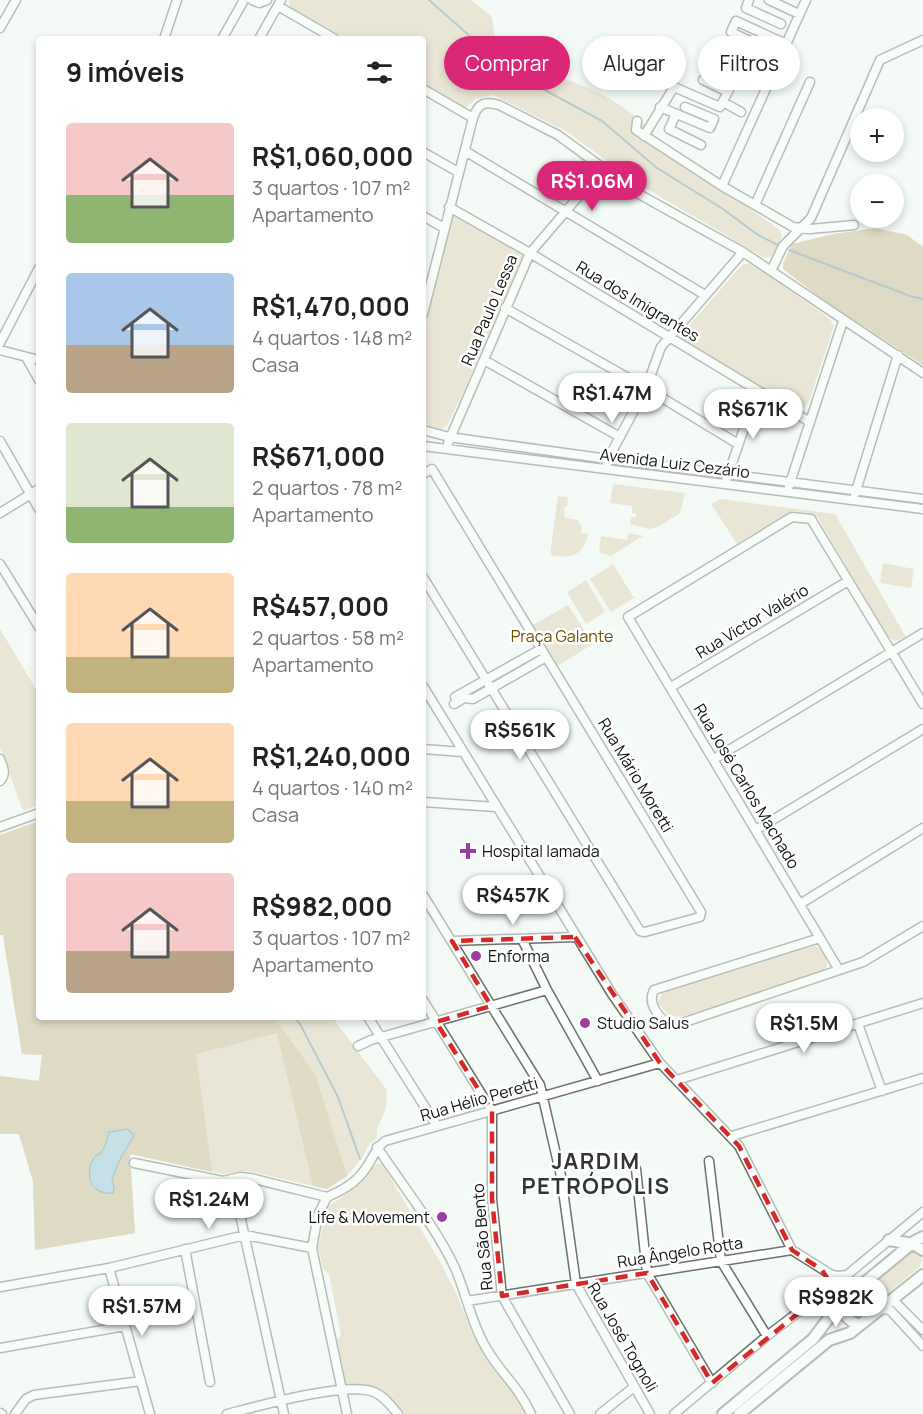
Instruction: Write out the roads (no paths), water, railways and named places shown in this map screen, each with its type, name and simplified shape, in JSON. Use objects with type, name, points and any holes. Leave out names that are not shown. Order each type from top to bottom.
[{"type":"main road","points":[[723,1414],[813,1339],[840,1303],[923,1237]]},
{"type":"main road","points":[[888,1240],[913,1244],[923,1250]]},
{"type":"main road","points":[[739,1414],[829,1340],[850,1333],[923,1275]]},
{"type":"main road","points":[[832,1286],[845,1316],[851,1322],[860,1325]]},
{"type":"street","points":[[0,28],[16,0]]},
{"type":"street","points":[[165,36],[177,0]]},
{"type":"street","points":[[224,36],[244,0]]},
{"type":"street","points":[[252,0],[259,3],[267,0]]},
{"type":"street","points":[[749,0],[746,8],[781,24]]},
{"type":"street","points":[[769,0],[799,15]]},
{"type":"street","points":[[790,36],[806,0]]},
{"type":"street","points":[[261,36],[279,3],[330,36]]},
{"type":"street","points":[[739,36],[731,32],[736,21],[769,36]]},
{"type":"street","points":[[771,271],[783,246],[811,218],[880,60],[923,40]]},
{"type":"street","points":[[755,205],[810,82]]},
{"type":"street","points":[[644,135],[674,87],[718,107],[728,92],[725,90]]},
{"type":"street","points":[[722,186],[765,90]]},
{"type":"street","points":[[426,91],[473,118]]},
{"type":"street","points":[[426,282],[444,228],[476,108],[490,102],[558,135],[638,193],[742,252],[923,373]]},
{"type":"street","points":[[723,102],[741,112]]},
{"type":"street","points":[[660,107],[710,128],[714,119],[684,107]]},
{"type":"street","points":[[676,114],[669,129],[701,145]]},
{"type":"street","points":[[637,121],[636,130],[722,186],[785,223],[802,228],[850,225]]},
{"type":"street","points":[[465,151],[705,295]]},
{"type":"street","points":[[426,154],[458,172]]},
{"type":"street","name":"Rua Paulo Lessa","points":[[447,449],[449,437],[530,253],[603,168]]},
{"type":"street","name":"Rua dos Imigrantes","points":[[449,207],[530,253],[810,422]]},
{"type":"street","points":[[426,218],[444,228]]},
{"type":"street","points":[[607,469],[608,459],[646,388],[661,347],[742,252]]},
{"type":"street","points":[[0,343],[36,274]]},
{"type":"street","points":[[505,308],[646,388],[738,444]]},
{"type":"street","points":[[789,488],[843,321]]},
{"type":"street","points":[[0,350],[36,359]]},
{"type":"street","points":[[853,500],[898,356]]},
{"type":"street","points":[[26,357],[36,375]]},
{"type":"street","points":[[484,360],[620,437]]},
{"type":"street","points":[[726,480],[758,390]]},
{"type":"street","name":"Avenida Luiz Cezário","points":[[426,431],[449,437],[608,459],[726,480]]},
{"type":"street","points":[[0,441],[36,505]]},
{"type":"street","name":"Avenida Luiz Cezário","points":[[426,446],[607,469],[726,480],[920,509]]},
{"type":"street","name":"Rua Mário Moretti","points":[[426,472],[432,469],[701,912],[700,917],[645,932],[640,931],[491,688]]},
{"type":"street","name":"Avenida Luiz Cezário","points":[[789,488],[856,490],[922,496]]},
{"type":"street","points":[[0,513],[36,491]]},
{"type":"street","points":[[884,504],[886,494]]},
{"type":"street","points":[[920,509],[922,496]]},
{"type":"street","name":"Rua José Carlos Machado","points":[[839,970],[628,617],[792,517],[811,519],[848,581]]},
{"type":"street","points":[[0,564],[36,622]]},
{"type":"street","points":[[848,581],[923,704]]},
{"type":"street","name":"Rua Victor Valério","points":[[671,687],[848,581]]},
{"type":"street","points":[[426,582],[491,688]]},
{"type":"street","points":[[714,759],[923,633]]},
{"type":"street","points":[[522,665],[473,699],[464,698],[454,704],[486,680],[544,653]]},
{"type":"street","points":[[426,691],[612,994],[660,1063],[732,1136],[751,1167],[792,1250],[822,1270],[837,1276],[847,1275]]},
{"type":"street","points":[[756,830],[923,729]]},
{"type":"street","points":[[426,749],[463,752]]},
{"type":"street","points":[[0,759],[5,771],[2,779]]},
{"type":"street","points":[[426,802],[496,807]]},
{"type":"street","points":[[0,827],[36,814]]},
{"type":"street","points":[[800,904],[923,828]]},
{"type":"street","name":"Rua José Tognoli","points":[[426,900],[540,1085],[561,1176],[576,1284],[650,1414]]},
{"type":"street","points":[[820,938],[654,990],[651,994],[651,1004],[661,1019],[669,1024],[681,1023],[863,962],[923,926]]},
{"type":"street","points":[[452,941],[575,937]]},
{"type":"street","points":[[522,939],[547,990],[598,1081]]},
{"type":"street","points":[[358,1046],[382,1037],[547,990]]},
{"type":"street","points":[[677,1080],[923,1004]]},
{"type":"street","points":[[426,1005],[492,1111]]},
{"type":"street","points":[[370,1020],[437,1126]]},
{"type":"street","points":[[858,1024],[882,1091]]},
{"type":"street","name":"Rua Hélio Peretti","points":[[377,1148],[385,1141],[660,1063]]},
{"type":"street","points":[[732,1136],[923,1078]]},
{"type":"street","name":"Rua São Bento","points":[[492,1111],[492,1199],[502,1296],[570,1414]]},
{"type":"street","points":[[135,1163],[223,1181],[240,1176],[327,1197],[345,1189],[359,1178],[377,1148],[445,1249],[456,1270],[484,1345],[523,1396],[531,1414]]},
{"type":"street","points":[[709,1161],[721,1261],[767,1336]]},
{"type":"street","points":[[636,1169],[647,1273],[712,1383]]},
{"type":"street","points":[[232,1179],[284,1414]]},
{"type":"street","points":[[327,1197],[318,1215],[312,1248],[347,1414]]},
{"type":"street","points":[[674,1414],[767,1336],[847,1275],[923,1212]]},
{"type":"street","points":[[0,1287],[109,1268],[245,1235],[312,1248]]},
{"type":"street","points":[[185,1249],[210,1382]]},
{"type":"street","name":"Rua Ângelo Rotta","points":[[466,1301],[792,1250]]},
{"type":"street","points":[[109,1268],[150,1414]]},
{"type":"street","points":[[822,1270],[832,1286]]},
{"type":"street","points":[[892,1299],[923,1330]]},
{"type":"street","points":[[881,1309],[890,1310],[923,1346]]},
{"type":"street","points":[[0,1348],[125,1326]]},
{"type":"street","points":[[15,1414],[26,1399],[34,1395],[141,1381]]},
{"type":"street","points":[[600,1414],[634,1387]]},
{"type":"street","points":[[227,1414],[281,1401],[343,1390],[365,1389],[377,1393],[398,1414]]},
{"type":"water","points":[[127,1129],[134,1135],[112,1179],[113,1193],[102,1192],[92,1185],[89,1173],[91,1164],[103,1149],[109,1132]]},
{"type":"waterway","points":[[429,0],[517,75],[602,121],[657,168],[723,209],[758,235],[778,245]]},
{"type":"waterway","points":[[789,250],[923,299]]},
{"type":"waterway","points":[[297,1020],[338,1097],[360,1159]]},
{"type":"place","name":"Hospital Iamada","points":[[468,851]]},
{"type":"place","name":"Enforma","points":[[476,956]]},
{"type":"place","name":"Studio Salus","points":[[585,1023]]},
{"type":"place","name":"Life & Movement","points":[[442,1217]]},
{"type":"district","name":"JARDIM PETRÓPOLIS","points":[[596,1174]]},
{"type":"park label","name":"Praça Galante","points":[[562,636]]}]
